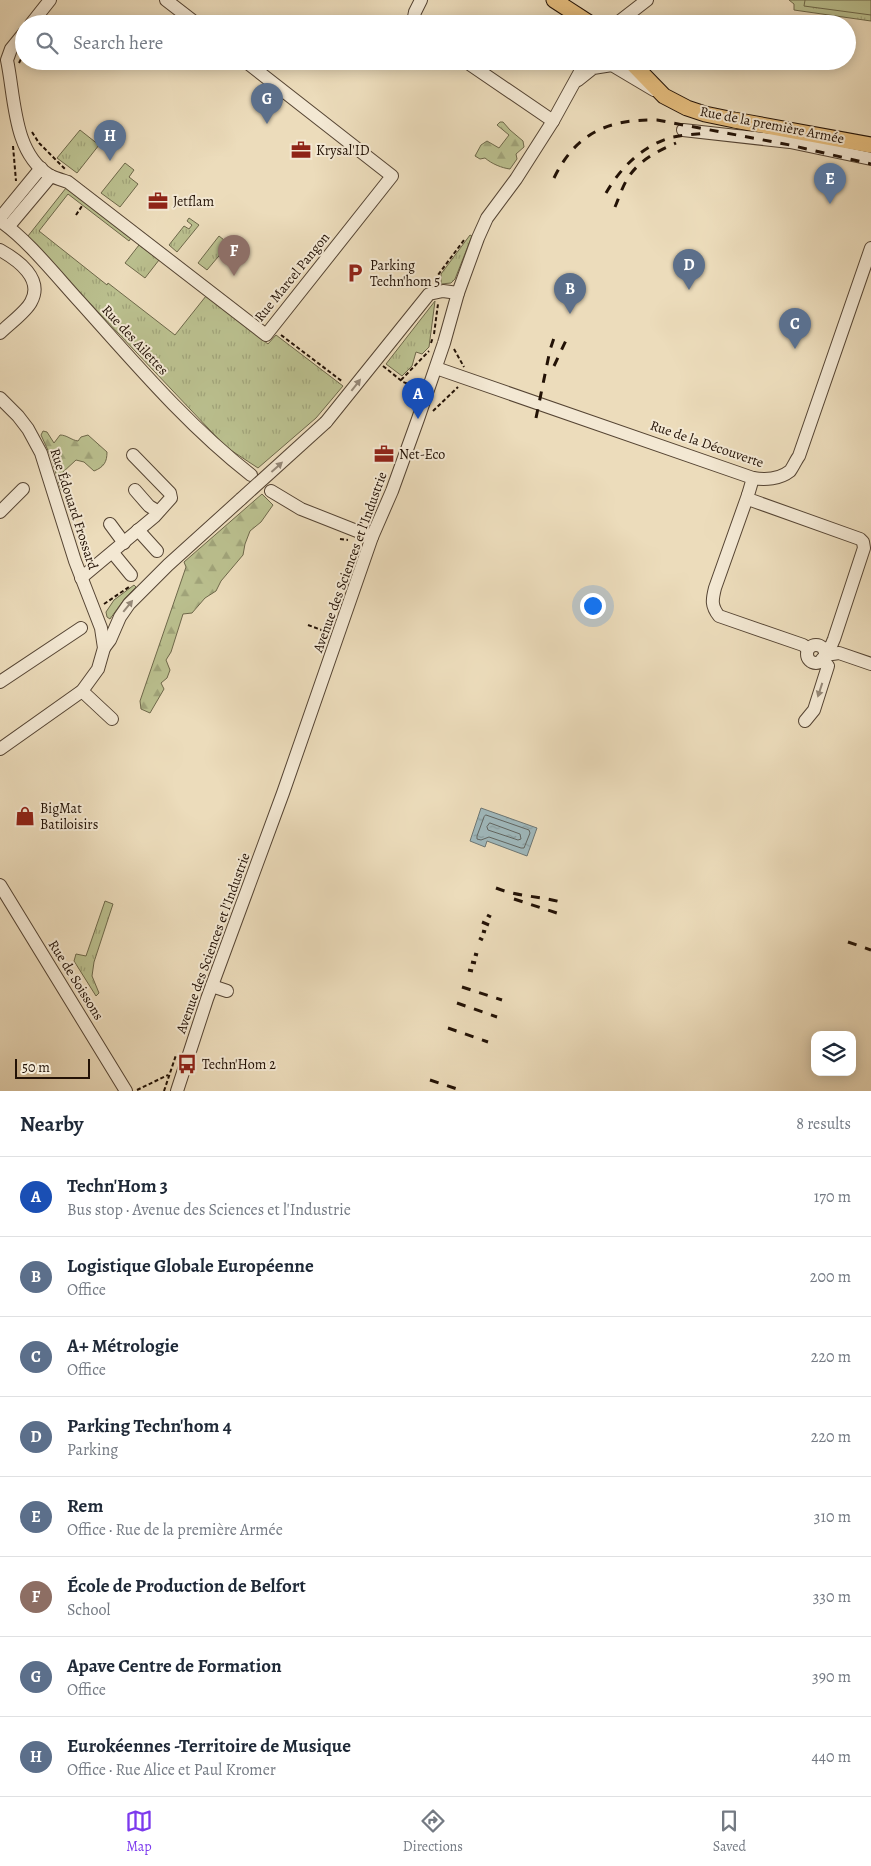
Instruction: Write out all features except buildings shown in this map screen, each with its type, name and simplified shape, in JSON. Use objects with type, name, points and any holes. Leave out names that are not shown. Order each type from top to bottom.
[{"type":"main road","points":[[554,0],[577,15]]},
{"type":"main road","name":"Rue de la première Armée","points":[[639,70],[664,96],[675,103],[705,114],[871,145]]},
{"type":"street","points":[[38,15],[50,0]]},
{"type":"street","points":[[166,0],[185,15]]},
{"type":"street","points":[[414,15],[421,0]]},
{"type":"street","points":[[628,15],[647,0]]},
{"type":"street","points":[[3,222],[51,176],[40,168],[19,132],[7,60],[15,44]]},
{"type":"street","name":"Rue Marcel Pangon","points":[[51,176],[68,182],[266,335],[392,176],[257,70]]},
{"type":"street","points":[[478,70],[553,121]]},
{"type":"street","name":"Avenue des Sciences et l'Industrie","points":[[177,1091],[212,986],[283,793],[372,537],[441,370],[458,293],[478,238],[487,218],[516,179],[553,121],[581,70]]},
{"type":"street","points":[[574,83],[590,70]]},
{"type":"street","points":[[620,70],[664,96]]},
{"type":"street","points":[[683,130],[790,142],[871,159]]},
{"type":"street","points":[[3,222],[40,168]]},
{"type":"street","name":"Rue des Ailettes","points":[[3,222],[186,416],[234,462],[251,475]]},
{"type":"street","name":"Rue de la Découverte","points":[[441,370],[754,478],[763,480],[778,476],[790,470],[799,456],[871,248]]},
{"type":"street","points":[[0,250],[25,269],[35,281],[31,303],[0,332]]},
{"type":"street","points":[[0,750],[82,691],[98,669],[104,648],[110,640],[117,622],[129,604],[168,565],[326,422],[430,294],[443,291],[458,293]]},
{"type":"street","name":"Rue Édouard Frossard","points":[[0,398],[28,429],[41,453],[81,578],[101,628],[104,648]]},
{"type":"street","points":[[81,578],[154,517],[157,511],[171,498],[170,493],[133,455]]},
{"type":"street","points":[[754,478],[715,588],[712,608],[719,616],[803,645],[808,649],[816,645],[820,646],[828,666],[814,710],[805,721]]},
{"type":"street","points":[[0,512],[23,488]]},
{"type":"street","points":[[134,490],[149,506],[157,511]]},
{"type":"street","points":[[272,491],[301,509],[372,537]]},
{"type":"street","points":[[748,494],[750,500],[860,538],[863,542],[864,548],[834,640],[824,655]]},
{"type":"street","points":[[110,524],[124,543]]},
{"type":"street","points":[[138,530],[157,551]]},
{"type":"street","points":[[113,553],[131,575]]},
{"type":"street","points":[[0,682],[81,628]]},
{"type":"street","points":[[824,655],[839,653],[871,664]]},
{"type":"street","points":[[82,691],[112,719]]},
{"type":"street","name":"Rue de Soissons","points":[[0,885],[126,1091]]},
{"type":"street","points":[[212,986],[227,991]]},
{"type":"path","points":[[30,129],[39,143],[67,170]]},
{"type":"path","points":[[12,141],[16,187]]},
{"type":"path","points":[[76,215],[85,202]]},
{"type":"path","points":[[271,328],[343,382]]},
{"type":"path","points":[[400,380],[429,351]]},
{"type":"path","points":[[376,360],[400,380],[419,388]]},
{"type":"path","points":[[340,539],[345,540]]},
{"type":"path","points":[[308,625],[324,631]]},
{"type":"path","points":[[135,1091],[168,1075]]},
{"type":"green space","points":[[789,0],[871,0],[871,21],[856,19],[856,15],[829,15],[794,10],[794,4]]},
{"type":"green space","points":[[805,0],[871,0],[871,15],[804,6]]},
{"type":"green space","points":[[503,122],[523,141],[524,147],[516,154],[517,159],[510,169],[497,165],[485,158],[480,159],[475,156],[481,145],[487,141],[499,148],[509,135],[497,125]]},
{"type":"green space","points":[[80,130],[99,145],[77,173],[57,158]]},
{"type":"green space","points":[[125,163],[134,170],[129,177],[138,184],[120,207],[101,193]]},
{"type":"green space","points":[[66,188],[131,238],[129,241],[68,194],[39,231],[107,285],[108,283],[175,335],[206,296],[268,344],[276,335],[343,386],[316,418],[258,468],[226,447],[29,239],[28,236]]},
{"type":"green space","points":[[189,218],[199,225],[177,252],[169,245],[184,226],[189,229],[192,225],[187,221]]},
{"type":"green space","points":[[470,235],[472,236],[455,279],[451,283],[441,284],[441,274]]},
{"type":"green space","points":[[219,236],[229,244],[207,270],[198,263]]},
{"type":"green space","points":[[139,245],[159,260],[145,278],[125,263]]},
{"type":"green space","points":[[435,301],[429,347],[422,354],[416,352],[412,366],[402,376],[386,364]]},
{"type":"green space","points":[[43,431],[47,432],[54,443],[60,435],[78,441],[81,437],[88,435],[107,452],[106,461],[103,466],[94,471],[84,462],[76,460],[62,473],[69,484],[69,488],[66,491],[62,491],[51,457],[41,435]]},
{"type":"green space","points":[[262,494],[273,505],[261,522],[250,531],[243,555],[221,581],[216,591],[205,598],[192,613],[183,614],[171,652],[166,660],[170,670],[167,678],[161,683],[164,689],[150,713],[141,709],[140,701],[186,567],[184,562]]},
{"type":"green space","points":[[134,585],[136,587],[125,598],[110,619],[107,617],[106,612],[114,600]]},
{"type":"green space","points":[[105,901],[113,904],[94,962],[92,976],[99,993],[96,996],[74,961],[76,954],[86,956]]},
{"type":"water","points":[[481,808],[537,828],[527,856],[487,841],[485,847],[470,841]]},
{"type":"railway","points":[[554,178],[572,150],[583,140],[609,126],[639,120],[657,120],[790,145],[871,164]]},
{"type":"railway","points":[[606,193],[626,166],[652,145],[673,137],[708,133]]},
{"type":"railway","points":[[615,207],[622,189],[632,172],[643,161],[676,143]]},
{"type":"railway","points":[[536,418],[550,350],[555,335]]},
{"type":"railway","points":[[554,366],[568,336]]},
{"type":"railway","points":[[496,888],[564,903]]},
{"type":"railway","points":[[514,899],[560,914]]},
{"type":"railway","points":[[487,915],[491,917]]},
{"type":"railway","points":[[482,922],[489,925]]},
{"type":"railway","points":[[482,931],[486,932]]},
{"type":"railway","points":[[479,938],[483,940]]},
{"type":"railway","points":[[848,942],[871,950]]},
{"type":"railway","points":[[474,954],[478,955]]},
{"type":"railway","points":[[471,962],[476,963]]},
{"type":"railway","points":[[468,970],[473,971]]},
{"type":"railway","points":[[462,987],[502,1000]]},
{"type":"railway","points":[[457,1003],[497,1017]]},
{"type":"railway","points":[[448,1028],[488,1042]]},
{"type":"railway","points":[[430,1080],[463,1091]]},
{"type":"place","name":"Apave Centre de Formation","points":[[267,124]]},
{"type":"place","name":"Krysal'ID","points":[[301,150]]},
{"type":"place","name":"Eurokéennes -Territoire de Musique","points":[[110,161]]},
{"type":"place","name":"Jetflam","points":[[158,201]]},
{"type":"place","name":"Rem","points":[[830,204]]},
{"type":"place","name":"Parking Techn'hom 5","points":[[355,273]]},
{"type":"place","name":"École de Production de Belfort","points":[[234,276]]},
{"type":"place","name":"Parking Techn'hom 4","points":[[689,290]]},
{"type":"place","name":"Logistique Globale Européenne","points":[[570,314]]},
{"type":"place","name":"A+ Métrologie","points":[[795,349]]},
{"type":"place","name":"Techn'Hom 3","points":[[418,419]]},
{"type":"place","name":"Net-Eco","points":[[384,454]]},
{"type":"place","name":"BigMat Batiloisirs","points":[[25,816]]},
{"type":"place","name":"Techn'Hom 2","points":[[187,1064]]}]
